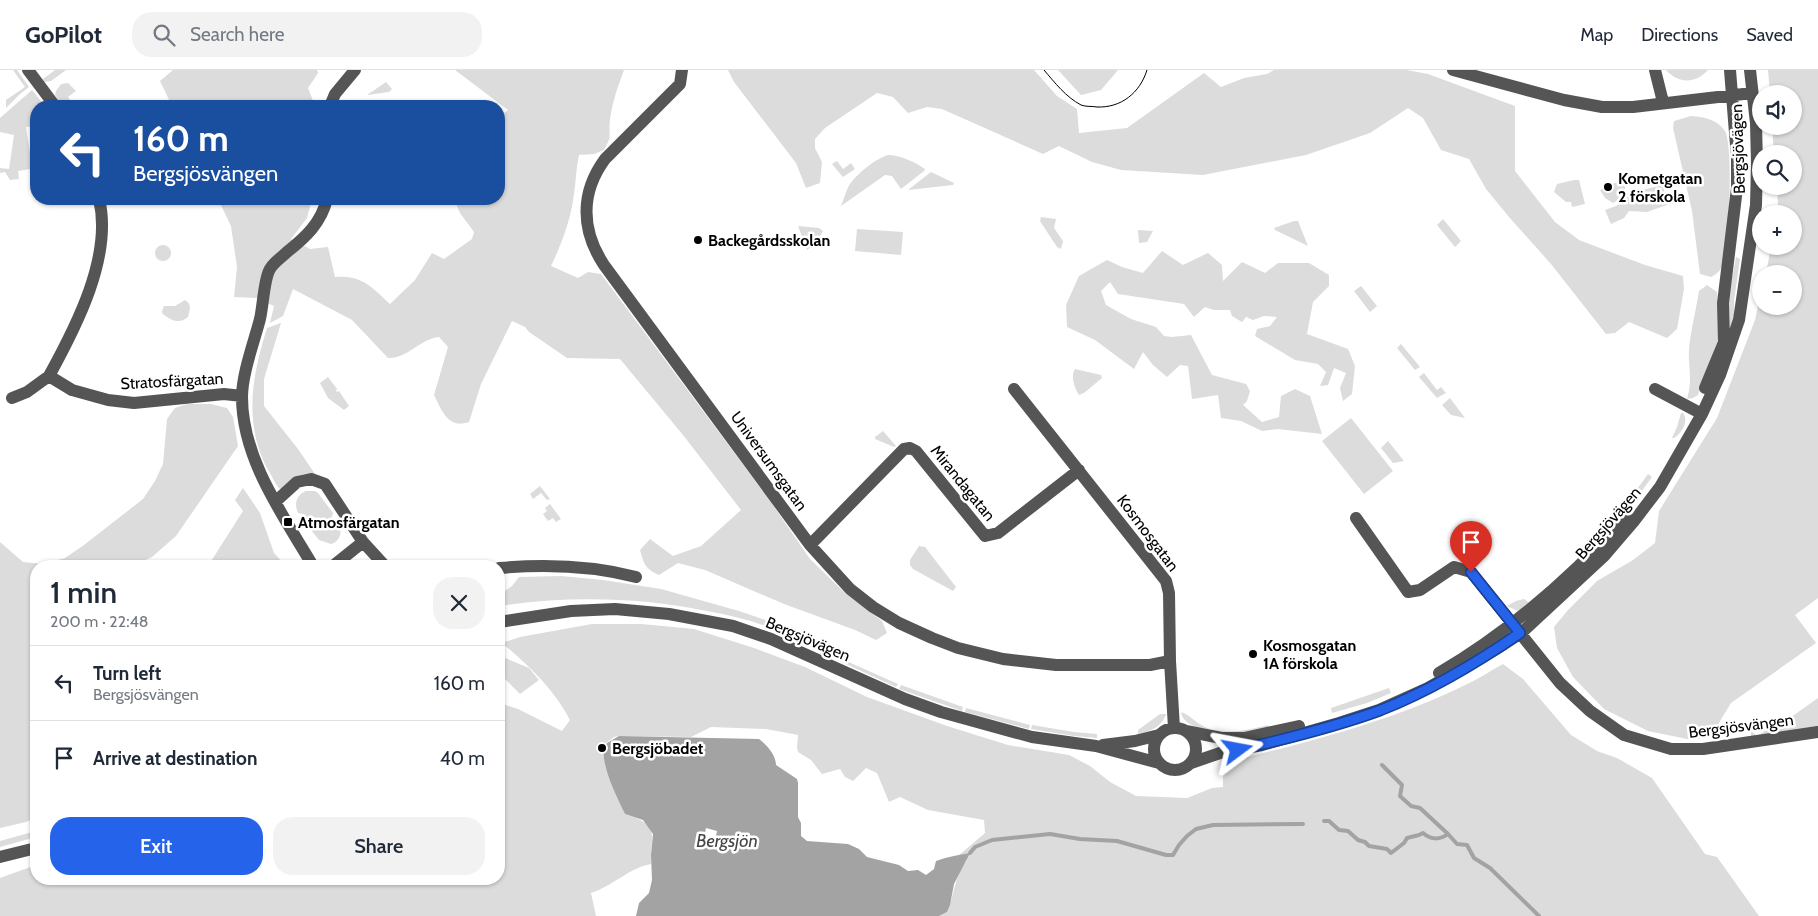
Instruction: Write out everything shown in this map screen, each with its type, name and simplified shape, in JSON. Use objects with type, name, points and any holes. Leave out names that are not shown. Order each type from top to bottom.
[{"type":"street","points":[[28,70],[50,100]]},
{"type":"street","points":[[332,100],[335,94],[355,70]]},
{"type":"street","name":"Universumsgatan","points":[[682,70],[680,84],[605,159],[590,183],[587,198],[590,240],[604,265],[827,566],[850,589],[899,623],[958,648],[1025,663],[1056,665],[1150,665],[1170,661]]},
{"type":"street","points":[[1453,70],[1564,100],[1602,107],[1633,107],[1752,93]]},
{"type":"street","points":[[1655,70],[1663,102]]},
{"type":"street","name":"Bergsjövägen","points":[[1699,412],[1724,342],[1723,303],[1737,188],[1737,158],[1730,70]]},
{"type":"street","name":"Bergsjövägen","points":[[1750,70],[1752,93]]},
{"type":"street","name":"Bergsjövägen","points":[[505,621],[570,611],[615,609],[669,614],[733,626],[771,639],[904,699],[941,712],[1032,737],[1096,746],[1159,763],[1173,770],[1183,769],[1191,763],[1211,756],[1262,745],[1379,710],[1428,688],[1498,648],[1517,628],[1604,556],[1660,486],[1720,375],[1735,335],[1739,320],[1756,205],[1757,164],[1755,135]]},
{"type":"street","points":[[12,398],[27,392],[49,376],[62,353],[92,284],[100,252],[102,232],[100,205]]},
{"type":"street","points":[[309,560],[275,502],[257,463],[244,418],[242,396],[263,307],[268,272],[274,264],[312,230],[326,205]]},
{"type":"street","name":"Stratosfärgatan","points":[[49,376],[72,390],[108,400],[134,403],[224,394],[242,396]]},
{"type":"street","name":"Kosmosgatan","points":[[1014,389],[1166,581],[1169,593],[1170,661],[1180,730]]},
{"type":"street","points":[[1656,390],[1699,412]]},
{"type":"street","name":"Mirandagatan","points":[[810,545],[904,449],[910,448],[916,451],[985,536],[998,533],[1079,470]]},
{"type":"street","points":[[275,502],[297,482],[311,479],[325,484],[363,542],[380,560]]},
{"type":"street","name":"Bergsjösvängen","points":[[1356,518],[1408,592],[1420,590],[1454,567],[1471,572],[1555,677],[1574,697],[1624,735],[1672,749],[1703,750],[1818,732]]},
{"type":"street","points":[[340,560],[363,542]]},
{"type":"street","points":[[505,568],[554,565],[606,569],[636,577]]},
{"type":"street","name":"Bergsjövägen","points":[[1096,746],[1135,741],[1159,735],[1167,729],[1221,738],[1244,738],[1356,711],[1402,693],[1426,681],[1467,655],[1517,628]]},
{"type":"street","points":[[1180,730],[1191,735],[1196,744],[1196,754],[1191,763]]},
{"type":"street","points":[[1159,735],[1154,748],[1155,757],[1159,763]]},
{"type":"street","points":[[0,857],[30,850]]},
{"type":"shaded area","points":[[13,70],[17,70],[29,87],[6,108],[6,100],[25,87]]},
{"type":"shaded area","points":[[55,70],[66,70],[51,81],[44,82],[43,79]]},
{"type":"shaded area","points":[[173,70],[317,70],[318,73],[308,88],[313,100],[169,100],[160,81]]},
{"type":"shaded area","points":[[455,70],[624,70],[612,107],[607,145],[604,150],[594,154],[579,155],[571,213],[551,266],[578,278],[588,272],[601,274],[768,498],[810,559],[844,592],[882,621],[887,633],[876,640],[855,630],[784,604],[705,570],[678,563],[659,575],[648,568],[640,550],[650,539],[673,556],[701,546],[741,510],[683,435],[620,359],[567,358],[529,332],[525,327],[512,321],[481,384],[469,422],[462,424],[451,421],[447,417],[434,395],[448,347],[439,337],[426,341],[401,355],[388,358],[352,320],[293,289],[283,316],[270,323],[274,306],[256,298],[234,297],[237,267],[231,226],[221,205],[310,205],[307,218],[291,239],[310,249],[328,247],[335,277],[360,280],[372,287],[390,304],[415,280],[432,253],[444,259],[472,239],[474,232],[457,205],[505,205],[505,112],[508,110],[505,108],[505,100],[495,100]]},
{"type":"shaded area","points":[[728,70],[1034,70],[1057,96],[1077,109],[1079,133],[1127,128],[1204,73],[1221,87],[1244,78],[1267,74],[1274,70],[1407,70],[1428,74],[1515,106],[1515,171],[1555,222],[1579,240],[1645,265],[1683,276],[1684,289],[1677,329],[1667,338],[1629,322],[1615,333],[1606,334],[1551,264],[1486,189],[1469,159],[1441,150],[1423,118],[1408,108],[1370,133],[1306,155],[1203,175],[1121,170],[1092,162],[1059,146],[1043,154],[942,109],[927,107],[908,113],[893,97],[877,93],[825,128],[815,139],[815,148],[822,162],[820,183],[806,188],[796,163],[734,82]]},
{"type":"shaded area","points":[[1058,70],[1118,70],[1101,90],[1081,95]]},
{"type":"shaded area","points":[[1666,70],[1708,70],[1698,78],[1682,80],[1671,75]]},
{"type":"shaded area","points":[[1768,70],[1818,70],[1818,598],[1795,615],[1816,643],[1731,703],[1711,736],[1692,740],[1648,731],[1604,709],[1573,677],[1557,648],[1554,627],[1597,581],[1633,560],[1655,543],[1659,511],[1717,418],[1756,315],[1802,315],[1802,265],[1768,265],[1769,255],[1802,255],[1802,205],[1778,205],[1777,195],[1802,195],[1802,145],[1773,145],[1773,135],[1802,135],[1802,85],[1769,85]]},
{"type":"shaded area","points":[[386,82],[392,89],[389,92],[367,95]]},
{"type":"shaded area","points":[[68,83],[76,91],[68,97],[70,100],[58,100],[55,95],[61,84]]},
{"type":"shaded area","points":[[32,90],[40,100],[30,100],[30,127],[26,127],[30,153],[30,169],[18,171],[19,179],[10,180],[5,172],[0,173],[0,168],[9,169],[14,135],[0,132],[0,118]]},
{"type":"shaded area","points":[[1691,116],[1714,121],[1725,131],[1728,141],[1730,178],[1726,244],[1720,270],[1711,277],[1700,274],[1692,211],[1673,128],[1674,121]]},
{"type":"shaded area","points":[[888,155],[907,159],[925,169],[901,189],[892,176],[885,175],[841,206],[847,189],[853,180],[872,163]]},
{"type":"shaded area","points":[[837,161],[843,169],[851,163],[855,169],[843,177],[832,164]]},
{"type":"shaded area","points":[[931,172],[954,183],[953,185],[908,190]]},
{"type":"shaded area","points":[[1579,180],[1585,204],[1572,207],[1571,202],[1566,202],[1554,192],[1557,184]]},
{"type":"shaded area","points":[[1625,181],[1623,194],[1613,203],[1605,198],[1600,190],[1612,186],[1611,184]]},
{"type":"shaded area","points":[[1663,185],[1667,205],[1647,212],[1629,211],[1624,218],[1611,224],[1605,210],[1616,206],[1634,192]]},
{"type":"shaded area","points":[[1041,217],[1056,219],[1054,228],[1063,241],[1061,249],[1057,247],[1040,221]]},
{"type":"shaded area","points":[[1443,219],[1461,241],[1455,247],[1437,225]]},
{"type":"shaded area","points":[[1298,221],[1308,246],[1274,228]]},
{"type":"shaded area","points":[[798,226],[819,228],[823,231],[816,243],[807,250]]},
{"type":"shaded area","points":[[857,229],[903,232],[901,255],[855,251]]},
{"type":"shaded area","points":[[1138,230],[1153,231],[1147,242],[1139,243]]},
{"type":"shaded area","points":[[163,245],[171,253],[163,261],[155,253]]},
{"type":"shaded area","points":[[1162,251],[1183,265],[1208,253],[1222,265],[1223,281],[1242,262],[1265,273],[1278,263],[1309,263],[1329,275],[1329,286],[1313,302],[1307,334],[1348,349],[1355,366],[1352,394],[1343,401],[1340,388],[1346,373],[1334,368],[1328,385],[1320,386],[1326,372],[1318,364],[1295,360],[1255,336],[1257,329],[1270,326],[1277,317],[1264,316],[1253,320],[1246,317],[1242,322],[1232,316],[1230,310],[1214,310],[1205,307],[1194,317],[1184,304],[1118,294],[1110,282],[1101,291],[1106,305],[1131,319],[1156,327],[1164,336],[1191,335],[1212,375],[1246,384],[1250,391],[1247,401],[1243,405],[1262,422],[1279,417],[1281,396],[1295,389],[1310,396],[1322,434],[1278,429],[1262,431],[1241,421],[1221,418],[1218,395],[1192,399],[1188,366],[1180,365],[1167,377],[1153,365],[1143,352],[1134,369],[1095,340],[1067,327],[1066,305],[1079,276],[1107,260],[1143,273]]},
{"type":"shaded area","points":[[1736,257],[1740,259],[1734,301],[1734,325],[1728,330],[1727,306]]},
{"type":"shaded area","points":[[1707,285],[1717,292],[1720,334],[1698,395],[1687,399],[1690,385],[1689,349],[1692,327],[1699,291]]},
{"type":"shaded area","points":[[1361,286],[1377,306],[1370,312],[1354,291]]},
{"type":"shaded area","points":[[185,300],[189,303],[190,307],[188,317],[185,319],[175,321],[162,313],[164,306],[175,306]]},
{"type":"shaded area","points":[[281,323],[264,379],[264,406],[315,474],[299,475],[280,489],[268,470],[260,452],[255,435],[252,399],[257,364],[267,328]]},
{"type":"shaded area","points":[[1401,344],[1420,367],[1415,370],[1397,348]]},
{"type":"shaded area","points":[[1075,369],[1101,375],[1102,378],[1079,395],[1073,379]]},
{"type":"shaded area","points":[[1424,373],[1437,390],[1441,387],[1446,393],[1437,398],[1419,377]]},
{"type":"shaded area","points":[[328,377],[337,389],[336,391],[339,391],[349,406],[344,410],[328,398],[320,383]]},
{"type":"shaded area","points":[[1450,398],[1465,418],[1451,415],[1442,405]]},
{"type":"shaded area","points":[[187,404],[211,404],[227,408],[233,417],[238,446],[176,536],[152,557],[146,560],[58,560],[65,558],[84,545],[143,499],[163,464],[167,419],[175,408]]},
{"type":"shaded area","points":[[1681,413],[1685,416],[1684,427],[1677,436],[1672,438],[1677,427]]},
{"type":"shaded area","points":[[1351,418],[1393,471],[1364,494],[1322,441]]},
{"type":"shaded area","points":[[883,431],[896,446],[894,447],[875,439]]},
{"type":"shaded area","points":[[1388,441],[1404,461],[1393,463],[1381,448]]},
{"type":"shaded area","points":[[1648,474],[1652,477],[1626,513],[1623,515],[1619,514]]},
{"type":"shaded area","points":[[540,486],[550,499],[547,500],[541,493],[533,499],[530,494]]},
{"type":"shaded area","points":[[243,488],[260,513],[274,553],[280,560],[212,560],[243,511],[235,500]]},
{"type":"shaded area","points":[[306,491],[318,493],[333,513],[332,517],[321,525],[308,520],[304,514],[298,513],[297,500]]},
{"type":"shaded area","points":[[550,504],[561,519],[556,522],[553,518],[548,521],[543,514],[547,511],[545,508]]},
{"type":"shaded area","points":[[334,522],[336,528],[340,528],[340,536],[331,544],[319,540],[307,525],[322,530]]},
{"type":"shaded area","points":[[0,542],[23,562],[30,563],[30,820],[0,828]]},
{"type":"shaded area","points":[[919,546],[925,547],[956,587],[953,591],[913,569],[910,565],[910,560]]},
{"type":"shaded area","points":[[561,576],[661,589],[774,623],[832,655],[831,657],[788,635],[756,623],[724,614],[681,606],[577,599],[505,605],[505,591],[519,577]]},
{"type":"shaded area","points":[[1524,599],[1530,603],[1518,611],[1507,606],[1516,601]]},
{"type":"shaded area","points":[[592,624],[641,624],[694,629],[805,667],[867,697],[947,726],[1008,745],[1069,755],[1090,766],[1110,782],[1136,796],[1187,798],[1212,788],[1223,787],[1223,763],[1314,740],[1405,711],[1468,684],[1503,664],[1523,679],[1571,735],[1597,751],[1617,758],[1652,778],[1705,854],[1717,857],[1759,916],[939,916],[947,912],[957,879],[967,860],[964,854],[958,856],[985,833],[984,820],[928,810],[900,797],[889,802],[877,773],[866,768],[853,781],[845,777],[840,769],[822,774],[811,760],[798,752],[798,735],[766,729],[711,727],[691,737],[619,736],[614,737],[601,747],[612,786],[625,814],[645,823],[652,832],[652,838],[651,864],[635,869],[607,886],[591,893],[596,916],[0,916],[0,878],[30,867],[30,885],[505,885],[505,705],[518,709],[562,731],[570,720],[548,688],[531,669],[505,646],[505,642],[520,637]]},
{"type":"shaded area","points":[[835,656],[898,684],[896,687],[835,659]]},
{"type":"shaded area","points":[[505,658],[529,668],[539,680],[520,694],[505,679]]},
{"type":"shaded area","points":[[901,685],[963,707],[962,711],[899,689]]},
{"type":"shaded area","points":[[1389,688],[1391,693],[1367,703],[1332,713],[1331,708]]},
{"type":"shaded area","points":[[1818,698],[1818,727],[1751,737],[1751,731],[1757,736],[1771,727],[1774,729]]},
{"type":"shaded area","points":[[966,708],[1030,725],[1029,729],[965,712]]},
{"type":"shaded area","points":[[1181,712],[1213,730],[1228,732],[1268,725],[1269,730],[1236,734],[1209,731],[1187,722]]},
{"type":"shaded area","points":[[1160,714],[1166,715],[1158,726],[1138,734],[1138,730]]},
{"type":"shaded area","points":[[1032,725],[1097,734],[1097,738],[1031,729]]},
{"type":"shaded area","points":[[30,833],[30,839],[0,847],[0,841]]},
{"type":"water","name":"Bergsjön","points":[[619,736],[759,739],[770,750],[776,765],[797,779],[798,817],[801,823],[801,836],[807,841],[848,844],[859,849],[867,857],[899,865],[908,871],[918,870],[926,875],[934,869],[936,861],[970,853],[954,884],[947,912],[939,916],[636,916],[639,903],[649,893],[652,880],[651,855],[653,834],[643,820],[625,814],[608,774],[603,749],[607,743]]},
{"type":"pier","points":[[706,828],[717,831],[714,845],[703,842]]},
{"type":"waterway","points":[[1382,765],[1402,785],[1400,796],[1411,806],[1420,808],[1457,844],[1467,845],[1474,858],[1490,868],[1539,916]]},
{"type":"waterway","points":[[1324,821],[1329,821],[1339,830],[1348,831],[1358,840],[1365,842],[1369,846],[1387,849],[1391,853],[1404,843],[1407,838],[1423,833],[1435,838],[1448,834]]},
{"type":"waterway","points":[[970,853],[975,847],[992,840],[1050,834],[1080,839],[1117,841],[1166,855],[1173,855],[1179,845],[1196,829],[1213,825],[1303,824]]},
{"type":"tram line","points":[[1044,70],[1070,98],[1083,106],[1097,107],[1106,107],[1122,102],[1140,86],[1147,70]]},
{"type":"place","name":"Kometgatan 2 förskola","points":[[1608,187]]},
{"type":"place","name":"Backegårdsskolan","points":[[698,240]]},
{"type":"place","name":"Atmosfärgatan","points":[[288,522]]},
{"type":"place","name":"Kosmosgatan 1A förskola","points":[[1253,654]]},
{"type":"place","name":"Bergsjöbadet","points":[[602,748]]},
{"type":"route","points":[[1238,750],[1339,723],[1406,699],[1461,670],[1520,633],[1471,572]]}]
